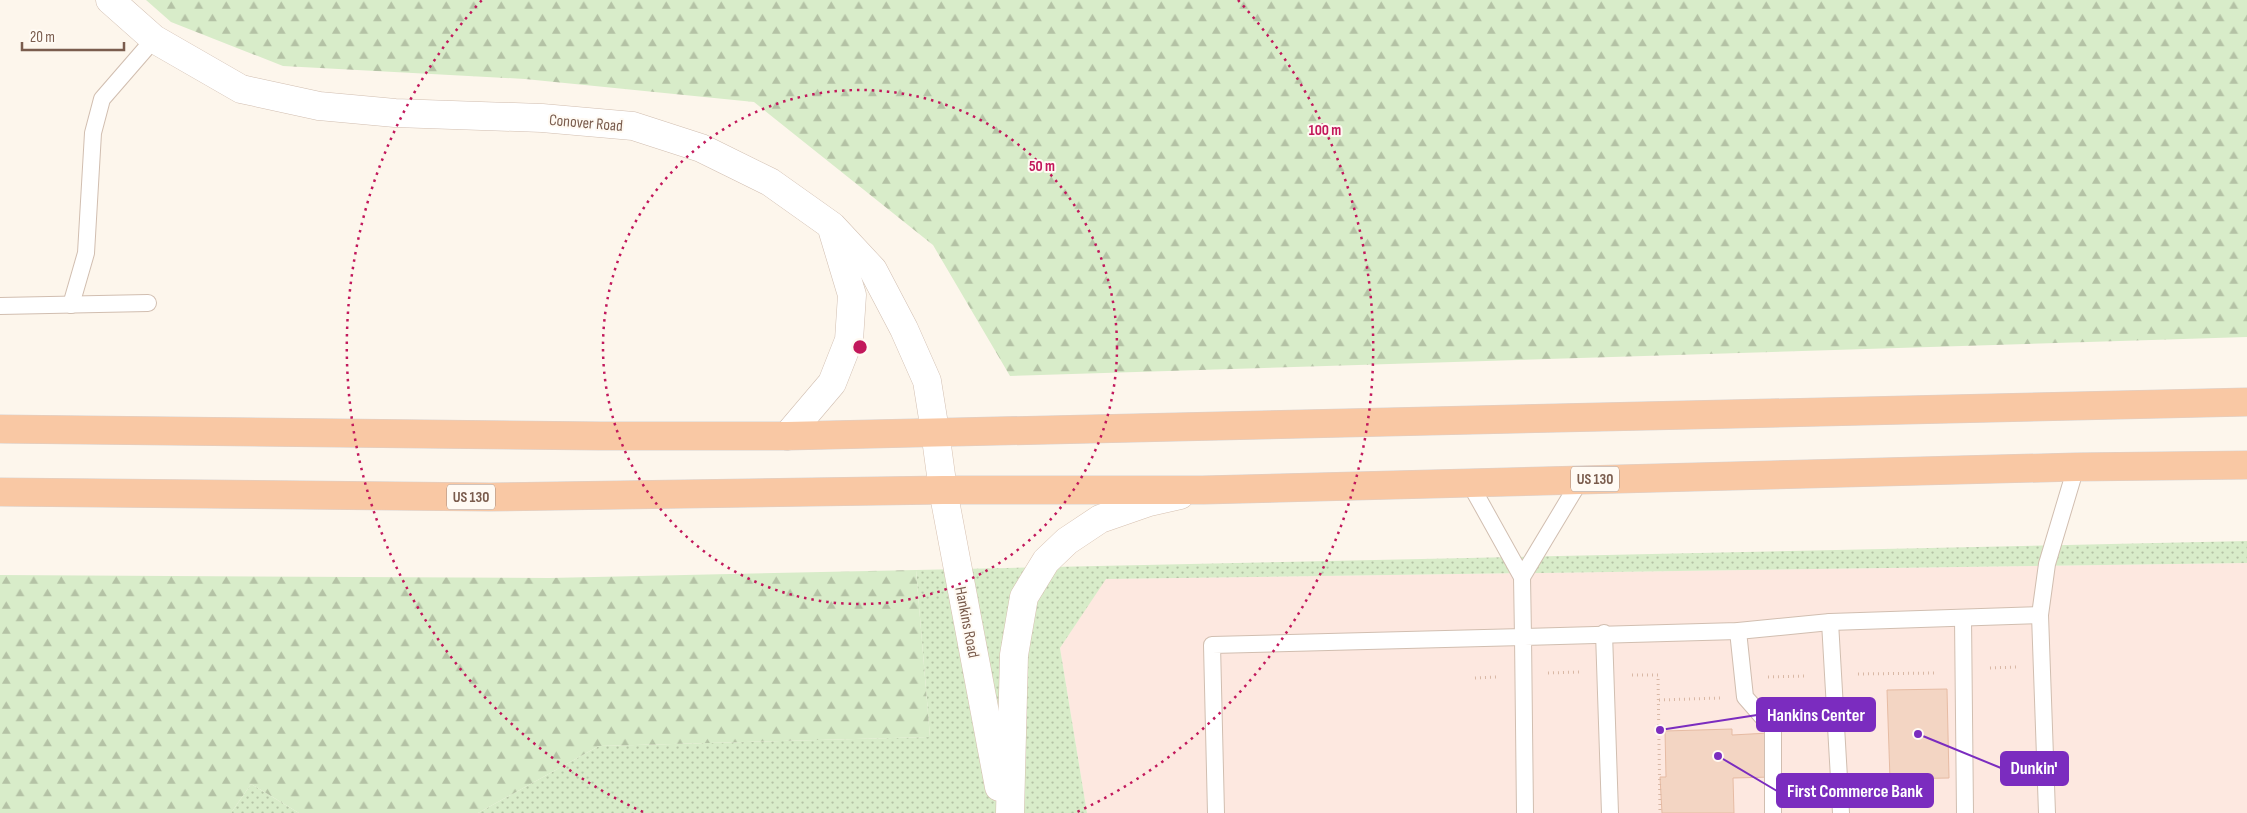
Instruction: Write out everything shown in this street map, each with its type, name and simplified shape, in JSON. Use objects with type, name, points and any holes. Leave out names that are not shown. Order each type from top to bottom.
[{"type":"highway","points":[[0,429],[600,436],[787,436],[936,431],[2247,402]]},
{"type":"highway","name":"US 130","points":[[0,492],[490,497],[943,490],[1203,490],[2076,467],[2247,465]]},
{"type":"street","name":"Conover Road","points":[[110,0],[154,38],[241,89],[319,106],[396,113],[542,118],[633,126],[701,148],[770,182],[832,226],[873,270],[904,329],[927,381],[936,431]]},
{"type":"street","points":[[787,436],[832,383],[850,340],[852,295],[832,226]]},
{"type":"street","name":"Hankins Road","points":[[936,431],[943,490],[1004,813]]},
{"type":"street","points":[[1010,813],[1014,655],[1024,597],[1046,561],[1067,542],[1100,519],[1149,502],[1203,490]]},
{"type":"lane","points":[[71,305],[86,254],[93,134],[102,100],[154,38]]},
{"type":"lane","points":[[0,306],[148,303]]},
{"type":"lane","points":[[2047,813],[2040,615],[2047,564],[2076,467]]},
{"type":"lane","points":[[1522,577],[1580,479]]},
{"type":"lane","points":[[1470,482],[1522,577],[1525,813]]},
{"type":"lane","points":[[1216,813],[1212,645],[1523,637],[1604,633],[1738,631],[1830,622],[2040,615]]},
{"type":"lane","points":[[1963,618],[1965,813]]},
{"type":"lane","points":[[1830,622],[1841,813]]},
{"type":"lane","points":[[1738,631],[1745,697],[1773,729],[1773,813]]},
{"type":"lane","points":[[1604,633],[1610,813]]},
{"type":"path","points":[[1986,668],[2024,667]]},
{"type":"path","points":[[1545,672],[1585,672]]},
{"type":"path","points":[[1848,674],[1946,673]]},
{"type":"path","points":[[1626,675],[1658,674],[1660,813]]},
{"type":"path","points":[[1767,677],[1805,676]]},
{"type":"path","points":[[1475,678],[1498,677]]},
{"type":"path","points":[[1658,700],[1721,698],[1720,689]]},
{"type":"shaded area","points":[[2247,563],[2247,813],[1087,813],[1060,648],[1105,579]]},
{"type":"green space","points":[[146,0],[2247,0],[2247,337],[1010,376],[933,245],[754,102],[525,79],[283,66],[171,22]]},
{"type":"green space","points":[[2247,541],[2247,563],[1106,579],[1060,648],[1087,813],[478,813],[599,746],[930,737],[916,570]]},
{"type":"green space","points":[[916,570],[930,737],[599,746],[478,813],[299,813],[251,784],[231,813],[0,813],[0,575],[549,578]]},
{"type":"green space","points":[[251,784],[299,813],[231,813]]},
{"type":"building","points":[[1947,689],[1949,778],[1890,779],[1887,690]]},
{"type":"building","points":[[1732,729],[1732,735],[1769,733],[1771,777],[1733,778],[1734,813],[1662,813],[1660,777],[1666,777],[1665,731]]},
{"type":"place","name":"Hankins Center","points":[[1660,730]]},
{"type":"place","name":"Dunkin'","points":[[1918,734]]},
{"type":"place","name":"First Commerce Bank","points":[[1718,756]]}]
